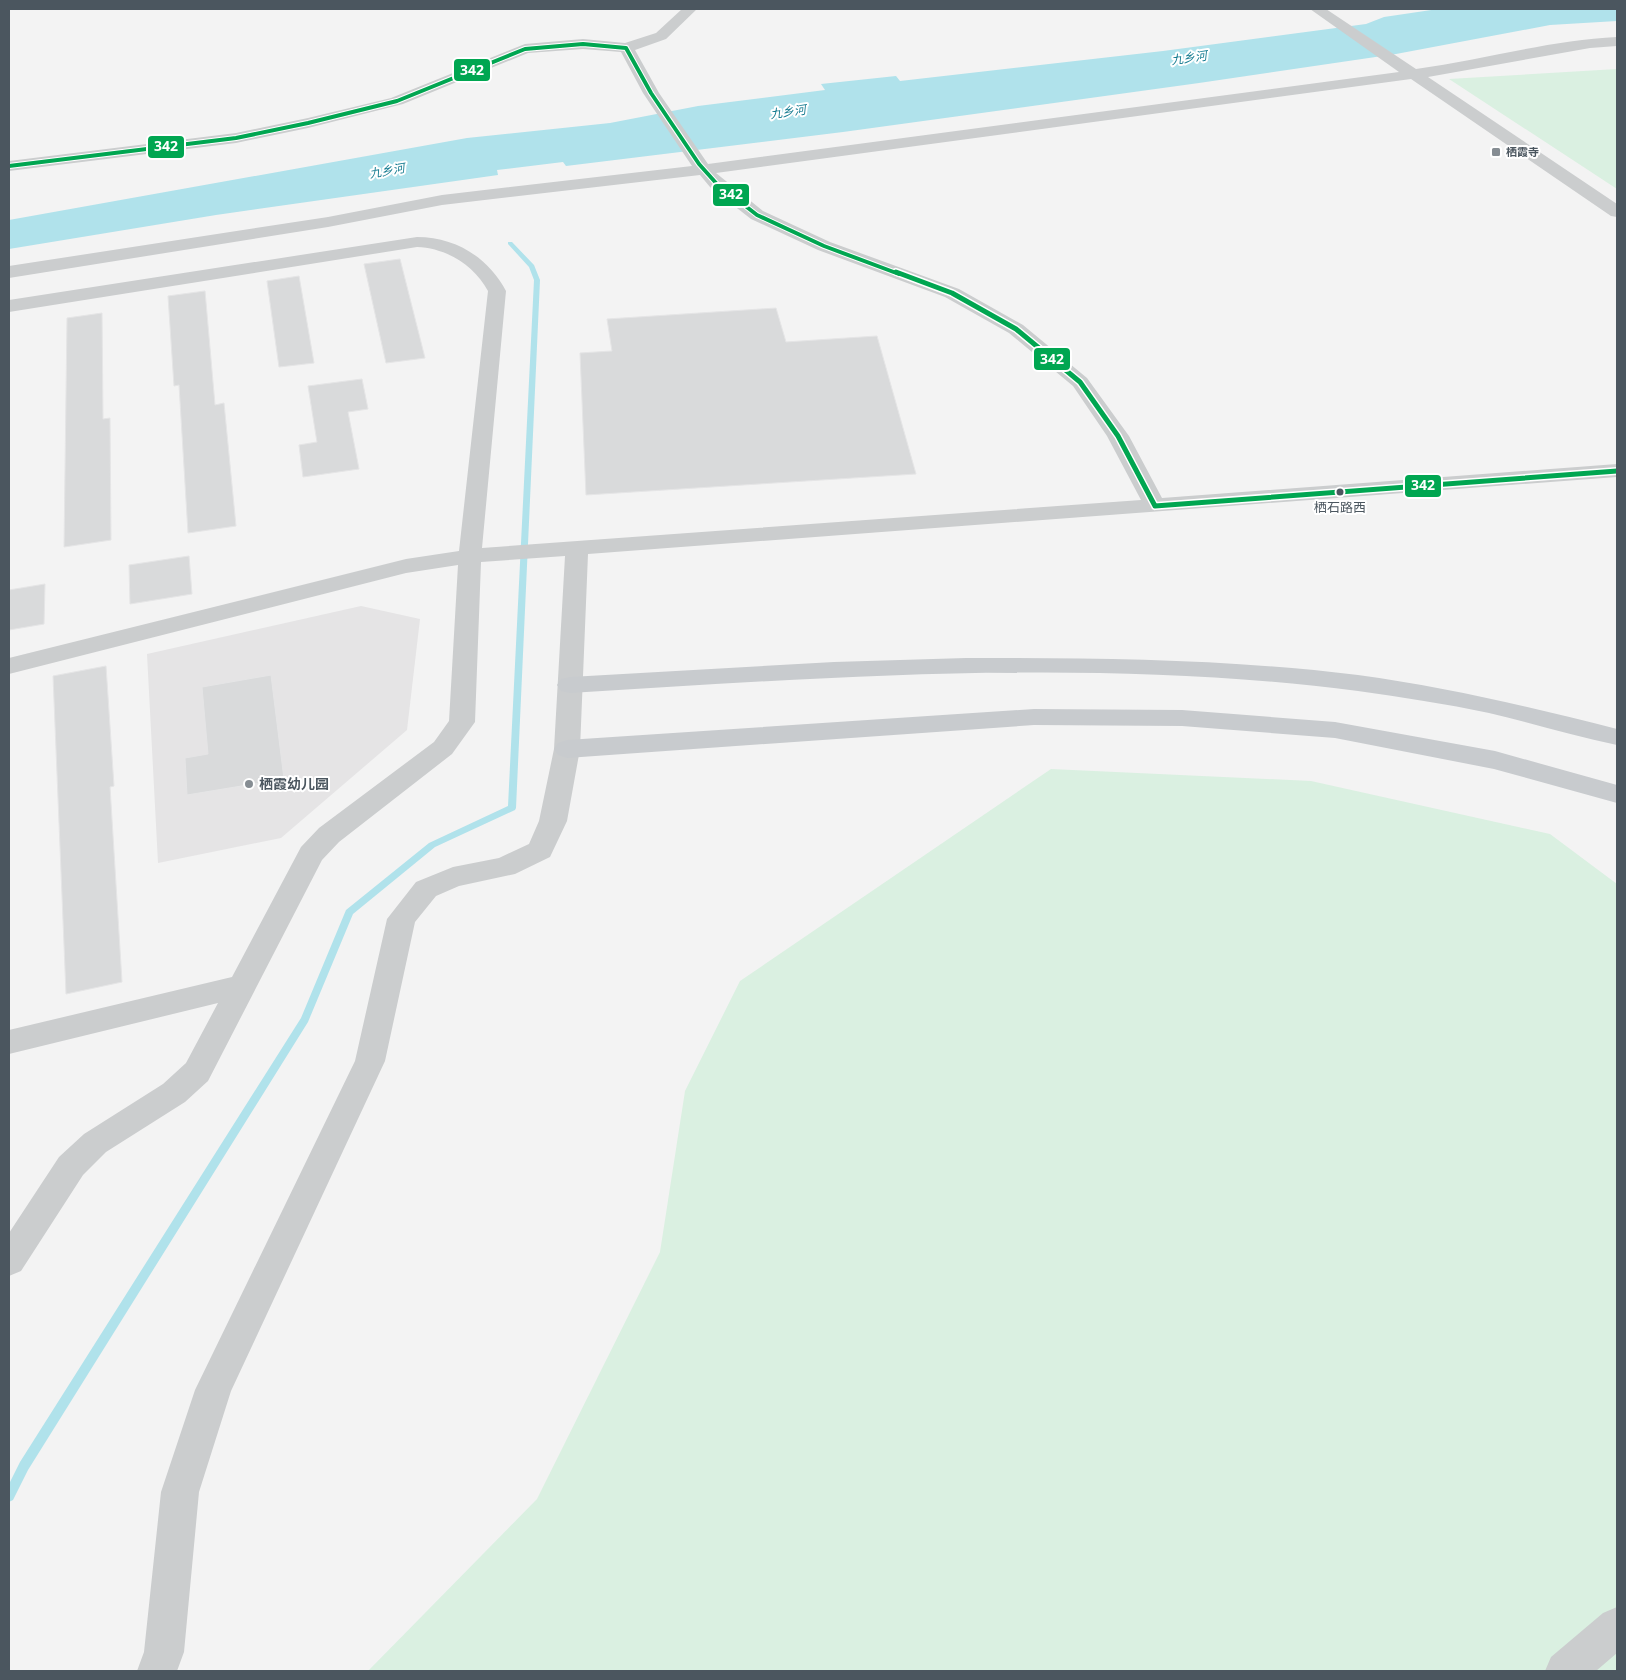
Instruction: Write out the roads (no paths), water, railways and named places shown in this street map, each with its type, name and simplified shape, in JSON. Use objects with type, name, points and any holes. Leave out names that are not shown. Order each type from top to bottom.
[{"type":"main road","points":[[570,686],[819,670],[982,665],[1136,665],[1254,672],[1370,683],[1472,701],[1568,723],[1617,737]]},
{"type":"main road","points":[[567,749],[1034,717],[1182,718],[1335,730],[1495,760],[1617,794]]},
{"type":"street","points":[[9,166],[236,138],[308,123],[396,101],[526,49],[583,44],[626,48],[661,36],[690,9]]},
{"type":"street","points":[[1317,9],[1617,212]]},
{"type":"street","points":[[9,272],[328,222],[442,200],[702,168],[1460,68],[1590,43],[1617,41]]},
{"type":"street","points":[[626,48],[651,93],[702,168],[716,183],[757,215],[824,246],[952,293],[1016,329],[1080,382],[1118,436],[1155,506]]},
{"type":"street","points":[[9,306],[391,244],[437,243],[452,249],[493,281],[497,290],[470,556],[462,722],[443,748],[329,835],[311,854],[197,1072],[174,1094],[95,1143],[71,1166],[9,1261]]},
{"type":"street","points":[[9,666],[406,566],[470,556],[1617,471]]},
{"type":"street","points":[[157,1671],[164,1652],[180,1492],[213,1390],[370,1061],[401,919],[426,889],[453,878],[505,867],[540,850],[553,821],[567,749],[570,686],[569,548]]},
{"type":"street","points":[[9,1042],[131,1014],[243,985]]},
{"type":"street","points":[[1564,1671],[1617,1627]]},
{"type":"water","name":"九乡河","points":[[1438,9],[1617,9],[1617,21],[1550,25],[1396,54],[843,132],[566,166],[563,162],[497,170],[498,175],[216,215],[9,249],[9,220],[467,138],[610,123],[698,106],[825,90],[821,84],[896,76],[900,81],[1163,51],[1366,24],[1384,17]]},
{"type":"waterway","points":[[9,1496],[24,1466],[305,1019],[349,912],[432,845],[512,808],[537,280],[532,266],[510,243]]},
{"type":"place","name":"栖霞寺","points":[[1496,152]]},
{"type":"place","name":"栖石路西","points":[[1340,492]]},
{"type":"place","name":"栖霞幼儿园","points":[[249,784]]}]
